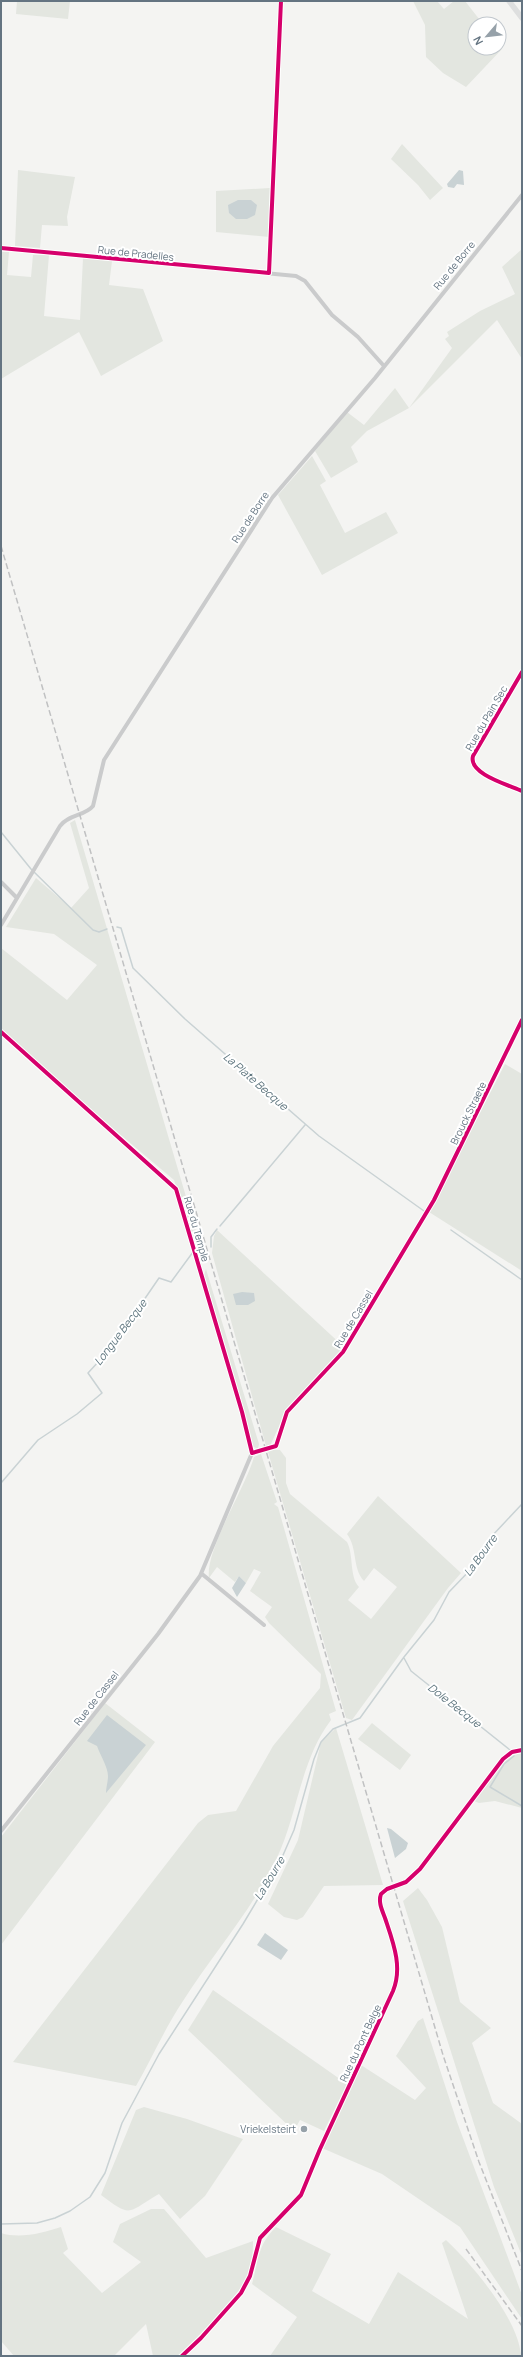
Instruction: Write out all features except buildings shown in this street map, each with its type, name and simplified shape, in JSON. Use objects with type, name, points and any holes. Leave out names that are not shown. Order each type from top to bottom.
[{"type":"street","points":[[509,1],[522,18]]},
{"type":"street","name":"Rue de Borre","points":[[1,925],[62,823],[70,817],[89,810],[93,806],[104,760],[270,501],[384,366],[522,195]]},
{"type":"street","name":"Rue de Pradelles","points":[[1,248],[296,276],[305,281],[332,315],[358,337],[384,366]]},
{"type":"street","name":"Rue du Pain Sec","points":[[522,672],[473,756],[472,762],[479,772],[522,791]]},
{"type":"street","points":[[1,882],[17,898]]},
{"type":"street","name":"Brouck Straete","points":[[427,1212],[522,1020]]},
{"type":"street","name":"Rue du Temple","points":[[1,1032],[176,1189],[242,1412],[252,1454]]},
{"type":"street","name":"Rue de Cassel","points":[[1,1831],[158,1634],[202,1574],[252,1454],[271,1449],[277,1445],[287,1412],[343,1352],[427,1212]]},
{"type":"street","points":[[202,1574],[264,1624]]},
{"type":"street","name":"Rue du Pont Belge","points":[[182,2356],[201,2338],[241,2292],[250,2276],[260,2238],[301,2195],[320,2149],[395,1988],[398,1974],[398,1962],[380,1905],[381,1894],[387,1889],[406,1882],[420,1869],[503,1760],[512,1752],[522,1750]]},
{"type":"shaded area","points":[[17,1],[70,1],[68,19],[16,14]]},
{"type":"shaded area","points":[[413,1],[437,1],[444,9],[454,1],[465,1],[477,16],[467,16],[467,56],[495,56],[466,87],[443,73],[426,57],[425,25]]},
{"type":"shaded area","points":[[402,144],[443,188],[430,200],[418,185],[391,159]]},
{"type":"shaded area","points":[[18,170],[75,177],[67,217],[68,226],[42,225],[40,248],[15,246]]},
{"type":"shaded area","points":[[459,170],[463,171],[464,185],[457,184],[454,188],[448,187],[447,184]]},
{"type":"shaded area","points":[[270,188],[269,237],[216,232],[216,191]]},
{"type":"shaded area","points":[[238,200],[251,200],[257,205],[255,215],[247,219],[236,219],[229,213],[228,205]]},
{"type":"shaded area","points":[[522,249],[522,359],[497,320],[409,408],[452,348],[445,339],[449,336],[447,332],[480,311],[515,294],[502,267]]},
{"type":"shaded area","points":[[1,252],[9,252],[7,275],[31,277],[33,255],[49,255],[44,316],[80,320],[83,258],[112,261],[109,285],[143,289],[163,341],[101,376],[79,332],[1,379]]},
{"type":"shaded area","points":[[395,388],[409,408],[367,431],[351,447],[358,462],[331,478],[315,451],[347,412],[364,425]]},
{"type":"shaded area","points":[[312,456],[326,481],[320,485],[345,533],[386,512],[398,533],[322,575],[278,495]]},
{"type":"shaded area","points":[[75,820],[192,1217],[197,1235],[192,1237],[174,1180],[103,1120],[1,1029],[1,948],[67,1000],[97,965],[54,934],[6,927],[36,878],[71,908],[89,888],[70,823]]},
{"type":"shaded area","points":[[505,1064],[522,1074],[522,1271],[429,1212]]},
{"type":"shaded area","points":[[217,1230],[344,1347],[287,1409],[270,1446],[266,1446],[212,1253],[214,1236]]},
{"type":"shaded area","points":[[206,1269],[259,1444],[258,1449],[252,1446],[204,1275]]},
{"type":"shaded area","points":[[242,1292],[254,1293],[255,1301],[248,1305],[236,1305],[233,1294]]},
{"type":"shaded area","points":[[280,1450],[286,1458],[286,1483],[290,1494],[347,1542],[354,1577],[359,1587],[348,1600],[371,1619],[397,1587],[374,1568],[364,1581],[360,1576],[353,1546],[347,1534],[378,1496],[461,1573],[448,1588],[352,1720],[346,1718],[268,1452]]},
{"type":"shaded area","points":[[261,1454],[277,1502],[274,1504],[278,1507],[336,1711],[329,1714],[331,1720],[312,1753],[290,1824],[276,1860],[256,1897],[176,2011],[136,2086],[13,2062],[198,1823],[208,1815],[236,1811],[273,1746],[320,1688],[321,1674],[269,1623],[265,1617],[272,1607],[250,1591],[261,1572],[254,1569],[246,1583],[239,1576],[235,1582],[217,1567],[209,1578],[209,1566],[219,1536],[243,1485],[254,1457]]},
{"type":"shaded area","points":[[239,1576],[246,1583],[237,1597],[232,1588]]},
{"type":"shaded area","points":[[105,1703],[155,1742],[1,1945],[1,1837]]},
{"type":"shaded area","points":[[107,1715],[146,1745],[106,1793],[108,1772],[97,1746],[87,1741]]},
{"type":"shaded area","points":[[372,1723],[411,1755],[400,1770],[358,1739]]},
{"type":"shaded area","points":[[336,1728],[383,1885],[324,1886],[303,1917],[297,1920],[284,1917],[268,1904],[298,1840],[321,1742]]},
{"type":"shaded area","points":[[522,1753],[522,1808],[495,1801],[479,1803],[474,1801],[495,1772],[507,1759]]},
{"type":"shaded area","points":[[387,1828],[391,1829],[408,1843],[406,1849],[395,1858]]},
{"type":"shaded area","points":[[418,1888],[427,1900],[442,1927],[460,2002],[491,2028],[472,2043],[493,2103],[522,2124],[522,2256],[494,2187],[403,1901]]},
{"type":"shaded area","points":[[265,1933],[288,1950],[281,1960],[257,1945]]},
{"type":"shaded area","points":[[213,1990],[347,2084],[324,2131],[300,2120],[294,2131],[188,2030]]},
{"type":"shaded area","points":[[423,2018],[457,2122],[522,2295],[522,2319],[460,2227],[382,2174],[322,2148],[361,2065],[415,2100],[426,2088],[396,2056],[418,2021]]},
{"type":"shaded area","points":[[144,2107],[187,2119],[243,2139],[205,2196],[180,2219],[159,2194],[135,2209],[130,2210],[119,2208],[101,2195],[136,2110]]},
{"type":"shaded area","points":[[151,2209],[164,2209],[206,2258],[253,2241],[252,2259],[247,2277],[226,2307],[177,2356],[153,2356],[146,2324],[114,2356],[14,2356],[1,2341],[1,2233],[8,2235],[24,2235],[39,2233],[61,2227],[68,2249],[63,2253],[102,2293],[141,2262],[113,2242],[120,2224]]},
{"type":"shaded area","points":[[276,2227],[331,2254],[312,2291],[369,2324],[398,2272],[468,2319],[442,2243],[446,2240],[457,2250],[481,2278],[503,2310],[512,2326],[521,2356],[270,2356],[297,2317],[252,2284],[262,2247],[265,2240]]},
{"type":"waterway","name":"La Plate Becque","points":[[1,832],[31,869],[93,930],[99,932],[107,929]]},
{"type":"waterway","name":"La Plate Becque","points":[[117,927],[121,928],[133,968],[185,1019],[319,1136],[424,1211]]},
{"type":"waterway","name":"Longue Becque","points":[[220,1226],[305,1125]]},
{"type":"waterway","name":"Longue Becque","points":[[211,1247],[211,1237],[217,1229]]},
{"type":"waterway","points":[[451,1230],[522,1280]]},
{"type":"waterway","name":"Longue Becque","points":[[1,1483],[38,1440],[77,1414],[102,1393],[88,1373],[111,1348],[159,1278],[171,1282],[193,1252]]},
{"type":"waterway","name":"La Bourre","points":[[1,2224],[37,2223],[55,2218],[70,2211],[90,2197],[105,2173],[122,2123],[159,2054],[243,1924],[280,1862],[294,1830],[314,1759],[321,1742],[333,1729],[360,1718],[404,1657],[434,1620],[449,1592],[473,1567],[491,1537],[522,1504]]},
{"type":"waterway","name":"Dole Becque","points":[[404,1658],[411,1671],[510,1750]]},
{"type":"waterway","name":"Dole Becque","points":[[514,1756],[504,1764],[490,1787],[522,1806]]},
{"type":"railway","points":[[1,546],[443,2055],[479,2162],[522,2271]]},
{"type":"railway","points":[[466,2249],[522,2326]]},
{"type":"cycle path","points":[[1,248],[269,273],[281,1]]},
{"type":"cycle path","points":[[522,672],[473,756],[473,762],[483,773],[499,782],[522,791]]},
{"type":"cycle path","points":[[1,1032],[176,1189],[242,1412],[252,1453],[276,1446],[287,1412],[343,1352],[434,1200],[522,1020]]},
{"type":"cycle path","points":[[182,2356],[201,2338],[241,2293],[250,2276],[260,2238],[301,2195],[320,2149],[393,1991],[397,1973],[396,1954],[381,1906],[381,1894],[387,1889],[406,1882],[420,1869],[503,1759],[512,1752],[522,1750]]},
{"type":"place","name":"Vriekelsteirt","points":[[304,2129]]}]
